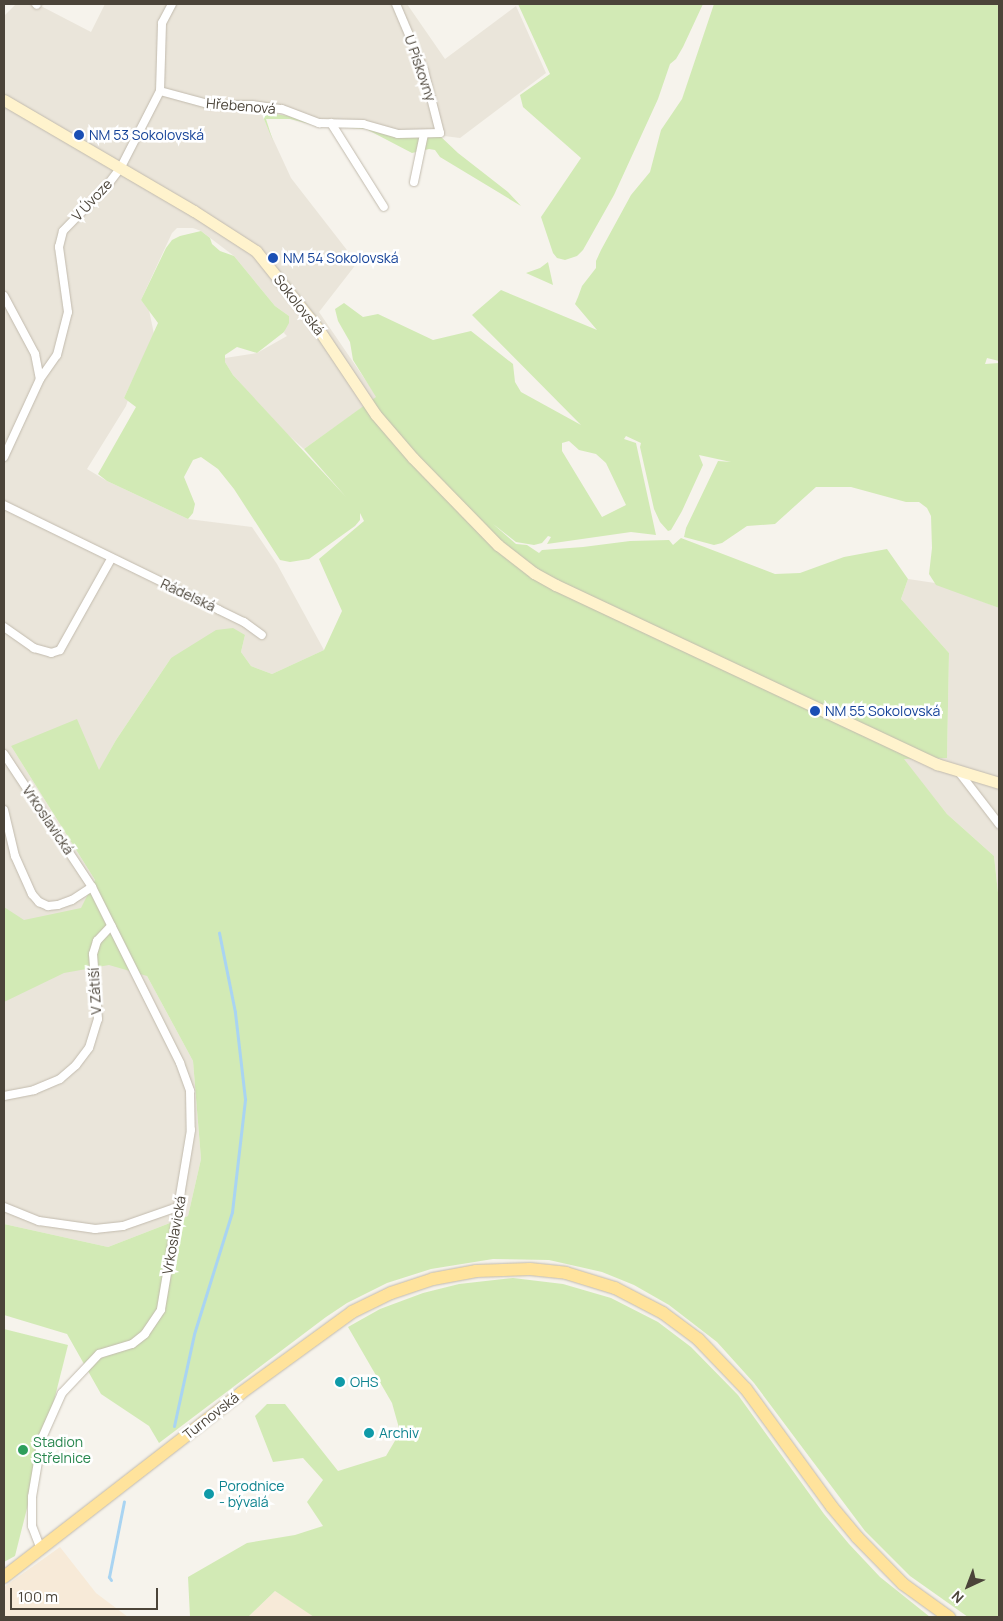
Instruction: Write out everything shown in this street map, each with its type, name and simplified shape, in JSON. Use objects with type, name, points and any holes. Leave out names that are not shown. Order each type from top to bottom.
[{"type":"main road","name":"Turnovská","points":[[4,1577],[234,1399],[332,1326],[375,1300],[433,1279],[494,1269],[548,1270],[583,1277],[615,1288],[664,1313],[698,1339],[732,1373],[832,1507],[872,1554],[904,1584],[949,1617]]},
{"type":"street","name":"V Úvoze","points":[[40,379],[57,355],[68,312],[59,247],[63,231],[106,187],[121,168],[160,91],[162,23],[172,4]]},
{"type":"street","name":"U Pískovny","points":[[396,4],[424,70],[440,133]]},
{"type":"street","name":"Hřebenová","points":[[160,91],[212,105],[252,105],[282,109],[319,123],[362,124],[398,134],[440,133]]},
{"type":"street","name":"Sokolovská","points":[[4,100],[232,234],[256,251],[319,330],[376,415],[413,458],[514,559],[556,585],[937,764],[999,783]]},
{"type":"street","points":[[331,123],[384,207]]},
{"type":"street","points":[[414,182],[424,134]]},
{"type":"street","points":[[4,296],[35,354],[40,379],[4,457]]},
{"type":"street","name":"Rádelská","points":[[4,505],[111,559],[244,622],[262,635]]},
{"type":"street","points":[[4,626],[34,648],[51,653],[60,650],[111,559]]},
{"type":"street","name":"Vrkoslavická","points":[[4,754],[92,887],[180,1063],[190,1091],[191,1130],[180,1206],[161,1310],[145,1334],[132,1344],[99,1354],[62,1393],[42,1438],[32,1497],[32,1526],[41,1549]]},
{"type":"street","points":[[959,771],[999,824]]},
{"type":"street","points":[[4,810],[15,856],[32,894],[38,902],[48,906],[58,905],[72,900],[92,887]]},
{"type":"street","name":"V Zátiší","points":[[4,1096],[34,1090],[60,1079],[76,1066],[89,1048],[98,1019],[93,954],[97,941],[111,926]]},
{"type":"street","points":[[4,1207],[39,1221],[96,1228],[123,1226],[180,1206]]},
{"type":"shaded area","points":[[16,4],[37,4],[91,32],[105,4],[407,4],[445,59],[516,6],[546,73],[460,138],[261,113],[291,178],[357,263],[319,312],[377,397],[304,449],[287,434],[233,375],[225,362],[225,358],[257,353],[287,336],[284,333],[289,316],[275,306],[234,256],[201,231],[193,228],[177,228],[172,233],[141,300],[149,310],[154,334],[124,398],[128,400],[126,406],[87,469],[107,481],[188,519],[252,527],[277,564],[324,650],[272,674],[251,666],[241,652],[245,635],[171,658],[116,740],[99,771],[11,746],[95,880],[193,1061],[201,1159],[188,1216],[108,1247],[4,1224],[4,16]]},
{"type":"shaded area","points":[[908,579],[935,583],[999,608],[999,902],[994,856],[947,814],[903,759],[947,757],[949,653],[901,599]]},
{"type":"shaded area","points":[[60,1547],[96,1593],[128,1617],[4,1617],[4,1587]]},
{"type":"shaded area","points":[[275,1591],[314,1616],[314,1617],[248,1617]]},
{"type":"green space","points":[[518,4],[703,4],[683,47],[676,59],[670,64],[658,99],[614,195],[583,250],[577,256],[565,260],[557,258],[553,253],[541,217],[581,158],[523,107],[520,95],[550,74]]},
{"type":"green space","points":[[714,4],[999,4],[999,361],[987,358],[985,364],[999,363],[999,608],[936,585],[929,574],[932,548],[931,516],[927,508],[919,502],[906,502],[851,487],[816,487],[775,524],[747,526],[722,543],[714,545],[684,537],[686,528],[718,461],[731,462],[699,455],[703,465],[682,511],[671,530],[668,531],[660,522],[654,509],[640,447],[641,443],[626,436],[624,439],[636,443],[656,535],[631,532],[547,544],[551,537],[548,536],[542,543],[534,545],[516,542],[493,524],[516,544],[527,545],[539,553],[542,550],[630,541],[669,540],[673,545],[681,538],[775,574],[800,573],[844,557],[887,549],[908,579],[901,599],[949,653],[947,758],[904,759],[947,814],[994,856],[999,902],[999,1617],[968,1617],[910,1576],[865,1531],[754,1383],[717,1342],[669,1305],[634,1285],[602,1272],[549,1260],[493,1259],[431,1269],[387,1283],[347,1303],[326,1317],[159,1443],[149,1426],[101,1394],[67,1334],[4,1315],[4,1224],[108,1247],[188,1216],[201,1159],[193,1061],[147,976],[109,965],[64,973],[4,1002],[4,907],[24,920],[81,908],[95,880],[11,746],[77,719],[99,770],[116,740],[171,658],[216,630],[233,628],[245,635],[241,652],[251,666],[272,674],[324,650],[342,611],[319,559],[364,521],[360,513],[360,520],[355,526],[309,559],[290,562],[280,560],[234,489],[218,469],[201,457],[193,460],[184,477],[195,504],[193,513],[188,519],[107,481],[98,474],[136,407],[124,398],[158,323],[141,300],[166,248],[172,240],[180,236],[201,231],[210,238],[212,244],[220,251],[234,256],[275,306],[289,316],[289,323],[284,332],[257,353],[237,347],[225,355],[225,362],[233,375],[346,497],[304,449],[376,397],[353,360],[350,342],[338,321],[335,309],[344,303],[363,317],[378,314],[433,340],[471,331],[513,364],[515,382],[521,392],[581,425],[472,315],[501,290],[597,330],[575,304],[582,286],[596,268],[596,261],[601,250],[631,195],[650,172],[661,130],[682,99]],"holes":[[[569,441],[579,450],[596,454],[606,463],[626,505],[602,517],[562,451],[562,443]]]},
{"type":"green space","points":[[261,112],[348,125],[399,136],[439,135],[458,153],[508,192],[521,206],[440,157],[435,150],[429,149],[412,153],[366,129],[317,126],[290,119],[266,119],[273,141]]},
{"type":"green space","points":[[548,262],[553,285],[526,273],[540,268]]},
{"type":"green space","points":[[513,1278],[563,1284],[611,1298],[658,1322],[691,1347],[738,1395],[824,1514],[849,1544],[880,1577],[930,1617],[314,1617],[275,1591],[248,1617],[190,1617],[188,1577],[247,1543],[295,1535],[323,1526],[307,1502],[323,1480],[303,1458],[273,1462],[255,1416],[267,1404],[285,1404],[338,1471],[386,1456],[396,1439],[399,1428],[392,1403],[348,1327],[380,1309],[423,1293],[459,1284]]},
{"type":"green space","name":"Stadion Střelnice","points":[[4,1329],[68,1345],[15,1556],[4,1562]]},
{"type":"waterway","points":[[174,1426],[194,1334],[232,1212],[245,1099],[235,1012],[219,933]]},
{"type":"waterway","points":[[111,1580],[109,1577],[124,1501]]},
{"type":"place","name":"NM 53 Sokolovská","points":[[79,135]]},
{"type":"place","name":"NM 54 Sokolovská","points":[[273,258]]},
{"type":"place","name":"NM 55 Sokolovská","points":[[815,711]]},
{"type":"place","name":"OHS","points":[[340,1382]]},
{"type":"place","name":"Archiv","points":[[369,1433]]},
{"type":"place","name":"Stadion Střelnice","points":[[23,1450]]},
{"type":"place","name":"Porodnice - bývalá","points":[[209,1494]]}]
